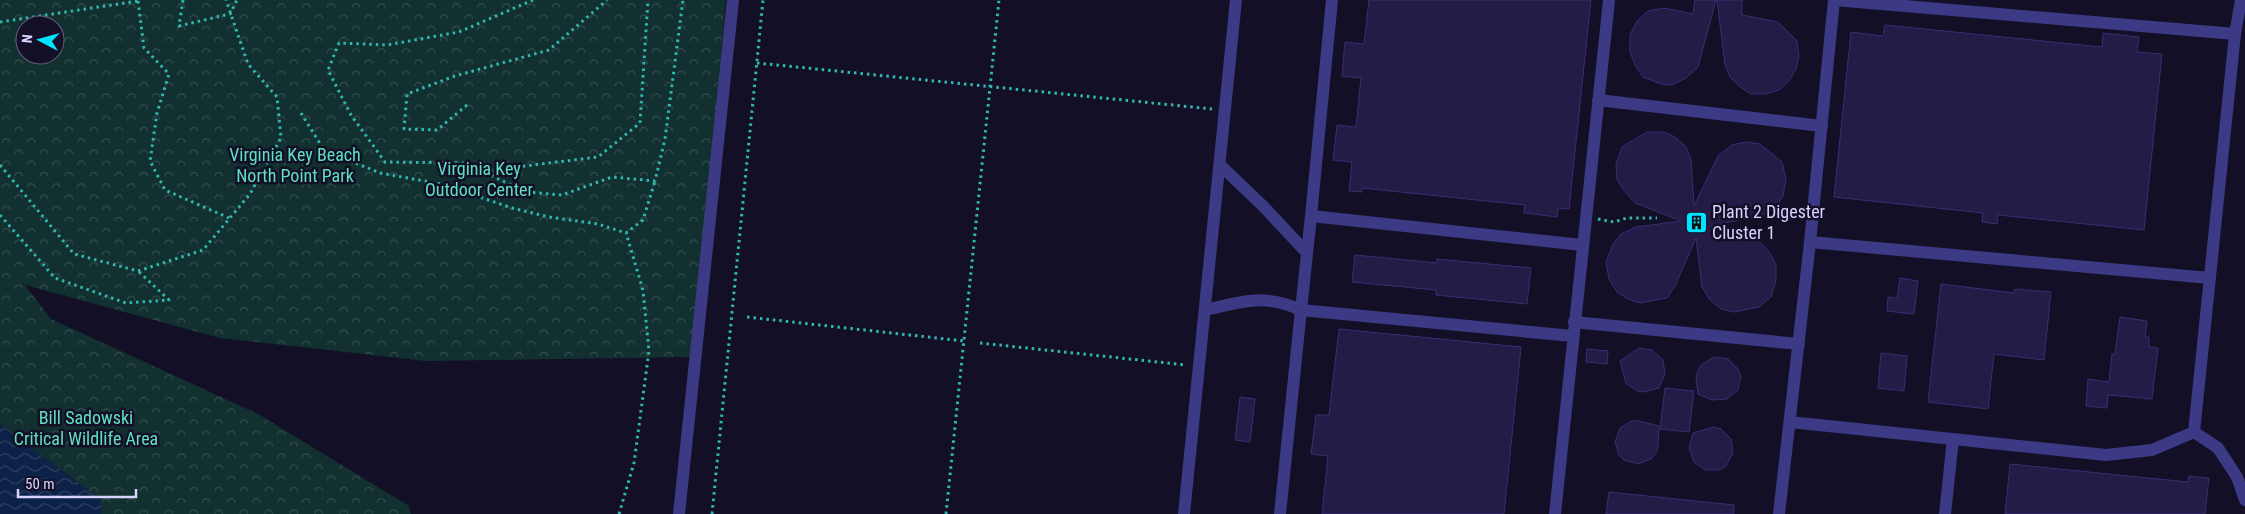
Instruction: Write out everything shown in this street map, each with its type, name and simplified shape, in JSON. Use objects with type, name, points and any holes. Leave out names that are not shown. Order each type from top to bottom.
[{"type":"lane","points":[[679,514],[733,0]]},
{"type":"lane","points":[[1184,514],[1236,0]]},
{"type":"lane","points":[[1280,514],[1332,0]]},
{"type":"lane","points":[[1555,514],[1572,336],[1609,0]]},
{"type":"lane","points":[[1779,514],[1810,242],[1834,0],[2235,34]]},
{"type":"lane","points":[[2194,432],[2235,34],[2241,0]]},
{"type":"lane","points":[[1598,100],[1822,126]]},
{"type":"lane","points":[[1220,165],[1264,207],[1307,253]]},
{"type":"lane","points":[[1310,216],[1582,245]]},
{"type":"lane","points":[[1810,242],[2210,278]]},
{"type":"lane","points":[[1205,310],[1256,298],[1286,303],[1301,310],[1572,336]]},
{"type":"lane","points":[[1574,322],[1799,344]]},
{"type":"lane","points":[[1790,422],[2106,456],[2152,450],[2194,432]]},
{"type":"lane","points":[[2194,432],[2218,448],[2237,477],[2245,500]]},
{"type":"lane","points":[[1945,514],[1953,439]]},
{"type":"path","points":[[0,22],[139,0],[144,48],[169,74],[158,113],[150,161],[164,190],[229,218]]},
{"type":"path","points":[[183,0],[179,26],[230,14]]},
{"type":"path","points":[[138,271],[203,250],[250,194],[281,138],[278,97],[248,64],[226,0]]},
{"type":"path","points":[[230,14],[237,0]]},
{"type":"path","points":[[533,0],[459,32],[387,45],[339,43],[328,70],[352,115],[384,162],[465,163],[526,192],[562,194],[612,177],[655,181]]},
{"type":"path","points":[[467,105],[437,130],[404,129],[407,94],[455,76],[549,50],[607,0]]},
{"type":"path","points":[[482,171],[598,157],[640,123],[648,0]]},
{"type":"path","points":[[626,232],[643,220],[655,181],[665,139],[682,0]]},
{"type":"path","points":[[712,514],[764,0]]},
{"type":"path","points":[[946,514],[999,0]]},
{"type":"path","points":[[757,63],[1225,110]]},
{"type":"path","points":[[301,112],[324,150],[380,173],[441,184],[512,208],[549,217],[598,224],[626,232]]},
{"type":"path","points":[[0,165],[74,254],[138,271],[169,300],[126,303],[55,278],[0,215]]},
{"type":"path","points":[[1585,218],[1614,222],[1627,218],[1658,218]]},
{"type":"path","points":[[619,514],[634,463],[649,351],[642,290],[626,232]]},
{"type":"path","points":[[746,317],[964,341]]},
{"type":"path","points":[[980,342],[1199,366]]},
{"type":"green space","name":"Virginia Key Outdoor Center","points":[[0,0],[726,0],[694,357],[426,361],[220,338],[25,285],[51,319],[258,414],[409,506],[411,514],[0,514]]},
{"type":"water","points":[[0,424],[100,499],[102,514],[0,514]]},
{"type":"building","points":[[1369,0],[1591,0],[1569,209],[1558,208],[1557,217],[1524,213],[1525,205],[1362,188],[1362,192],[1349,191],[1352,162],[1333,160],[1337,125],[1356,127],[1361,78],[1342,76],[1345,42],[1364,44]]},
{"type":"building","points":[[1695,0],[1716,0],[1698,67],[1686,78],[1672,85],[1661,84],[1643,77],[1636,67],[1630,52],[1630,35],[1637,21],[1648,11],[1664,8],[1693,14]]},
{"type":"building","points":[[1717,0],[1742,0],[1742,15],[1778,22],[1797,41],[1799,56],[1796,69],[1789,81],[1779,90],[1766,94],[1751,94],[1730,77],[1725,65]]},
{"type":"building","points":[[1885,25],[2102,47],[2103,33],[2139,37],[2137,52],[2162,54],[2144,230],[1998,215],[1997,224],[1982,222],[1983,213],[1834,197],[1851,32],[1883,36]]},
{"type":"building","name":"Plant 2 Digester Cluster 1","points":[[1647,132],[1664,132],[1675,137],[1686,147],[1691,159],[1694,206],[1718,156],[1732,145],[1746,142],[1760,144],[1782,162],[1786,179],[1783,196],[1775,209],[1763,215],[1711,226],[1759,241],[1770,253],[1776,265],[1776,280],[1771,297],[1759,307],[1734,312],[1721,309],[1710,300],[1702,287],[1696,238],[1675,286],[1667,298],[1640,303],[1628,299],[1617,292],[1609,279],[1606,262],[1613,244],[1621,234],[1636,227],[1681,221],[1635,203],[1617,180],[1616,164],[1622,147]]},
{"type":"building","points":[[1355,255],[1437,263],[1437,259],[1531,268],[1527,304],[1436,295],[1436,290],[1352,282]]},
{"type":"building","points":[[1900,278],[1918,281],[1914,314],[1887,311],[1888,297],[1897,298]]},
{"type":"building","points":[[1941,284],[2014,293],[2015,289],[2051,292],[2044,360],[1994,354],[1988,409],[1928,402]]},
{"type":"building","points":[[2120,317],[2147,321],[2145,337],[2149,337],[2149,347],[2158,348],[2152,399],[2108,395],[2107,408],[2086,406],[2088,379],[2109,382],[2112,354],[2115,354]]},
{"type":"building","points":[[1339,329],[1521,347],[1504,514],[1322,514],[1328,456],[1311,454],[1316,415],[1329,415]]},
{"type":"building","points":[[1639,348],[1652,350],[1663,360],[1665,374],[1659,388],[1644,392],[1637,391],[1626,383],[1620,361]]},
{"type":"building","points":[[1587,349],[1608,351],[1607,364],[1586,362]]},
{"type":"building","points":[[1881,353],[1907,356],[1904,391],[1878,388]]},
{"type":"building","points":[[1714,357],[1728,359],[1738,369],[1741,376],[1738,390],[1727,399],[1712,400],[1698,394],[1696,378],[1698,371],[1701,365]]},
{"type":"building","points":[[1665,388],[1694,391],[1689,432],[1660,429]]},
{"type":"building","points":[[1240,397],[1255,399],[1250,442],[1235,440]]},
{"type":"building","points":[[1632,421],[1659,426],[1656,453],[1651,459],[1638,464],[1624,460],[1619,455],[1615,442],[1620,428]]},
{"type":"building","points":[[1714,427],[1721,429],[1731,439],[1733,453],[1726,466],[1720,470],[1705,470],[1694,462],[1689,448],[1693,433]]},
{"type":"building","points":[[2010,464],[2188,482],[2189,476],[2209,478],[2205,514],[2005,514]]},
{"type":"building","points":[[1609,492],[1734,505],[1734,514],[1606,514]]},
{"type":"place","name":"Plant 2 Digester Cluster 1","points":[[1696,222]]},
{"type":"park label","name":"Virginia Key Beach North Point Park","points":[[295,165]]},
{"type":"park label","name":"Bill Sadowski Critical Wildlife Area","points":[[86,428]]}]
